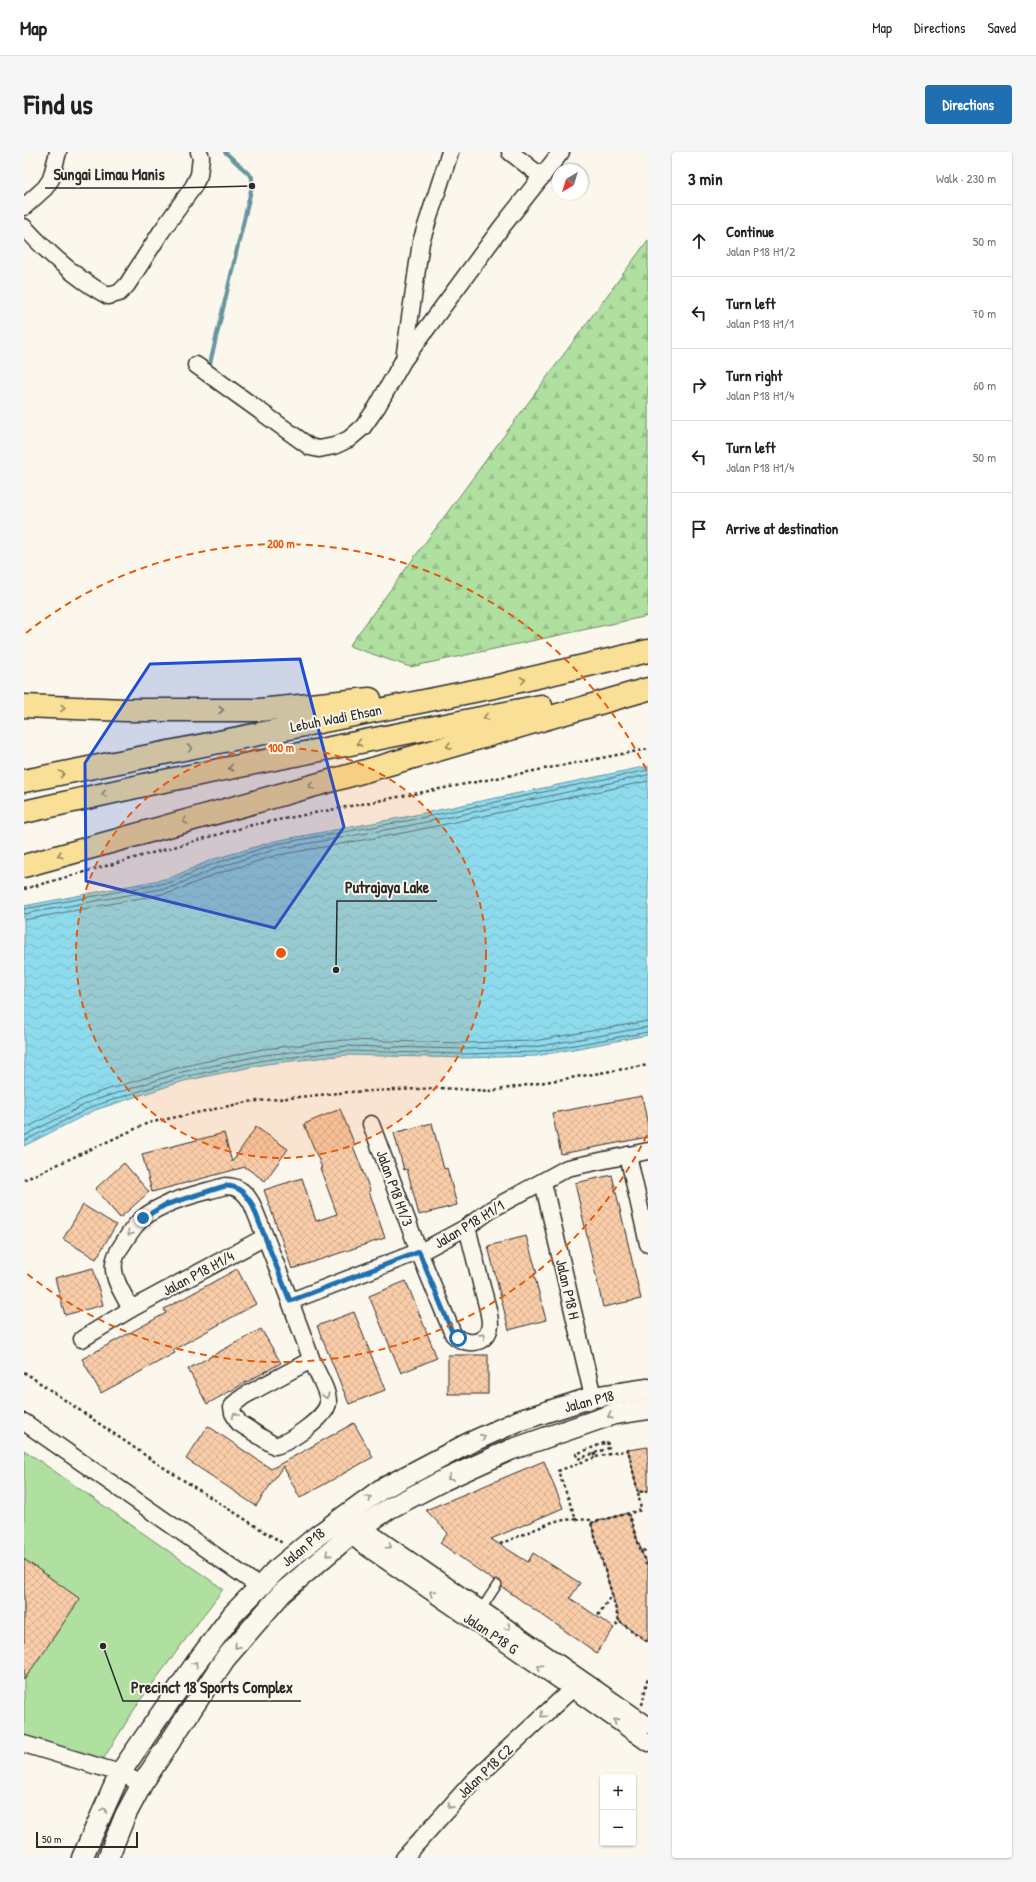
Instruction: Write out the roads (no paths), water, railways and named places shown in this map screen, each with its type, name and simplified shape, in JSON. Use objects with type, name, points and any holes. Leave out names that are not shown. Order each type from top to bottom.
[{"type":"main road","name":"Lebuh Wadi Ehsan","points":[[24,781],[494,687],[648,651]]},
{"type":"main road","name":"Lebuh Wadi Ehsan","points":[[24,812],[149,784],[648,685]]},
{"type":"main road","points":[[24,706],[126,710],[259,710],[494,687]]},
{"type":"main road","points":[[24,866],[348,776],[648,689]]},
{"type":"street","points":[[24,207],[45,188],[50,179],[58,152]]},
{"type":"street","points":[[24,227],[36,240],[96,289],[108,296],[119,293],[127,285],[193,186],[199,175],[201,157],[200,152]]},
{"type":"street","points":[[404,359],[421,242],[450,152]]},
{"type":"street","points":[[510,152],[542,177]]},
{"type":"street","points":[[196,365],[303,442],[318,449],[334,446],[349,439],[363,427],[377,407],[404,359],[497,234],[561,152]]},
{"type":"street","name":"Jalan P18 H1/3","points":[[371,1124],[419,1252],[453,1334],[469,1343],[481,1339],[489,1329],[490,1323],[488,1308],[467,1227]]},
{"type":"street","name":"Jalan P18 H1/1","points":[[290,1301],[419,1252],[467,1227],[492,1209],[568,1168],[648,1151]]},
{"type":"street","points":[[628,1155],[648,1244]]},
{"type":"street","name":"Jalan P18 H","points":[[543,1182],[593,1397]]},
{"type":"street","points":[[131,1308],[114,1271],[115,1259],[130,1232],[143,1218],[165,1205],[225,1186],[234,1186],[242,1190],[250,1200],[290,1301],[311,1360],[327,1396],[328,1402],[326,1409],[316,1422],[275,1446],[240,1423],[235,1418],[232,1407],[234,1403],[244,1396],[311,1360]]},
{"type":"street","name":"Jalan P18 H1/4","points":[[82,1339],[131,1308],[265,1237]]},
{"type":"street","name":"Jalan P18","points":[[108,1858],[125,1816],[142,1784],[225,1659],[282,1593],[380,1490],[469,1443],[518,1421],[593,1397],[648,1389]]},
{"type":"street","name":"Jalan P18","points":[[82,1858],[120,1773],[196,1663],[233,1614],[276,1570],[298,1551],[349,1524],[390,1508],[442,1481],[510,1450],[614,1414],[648,1408]]},
{"type":"street","points":[[24,1422],[260,1587]]},
{"type":"street","name":"Jalan P18 G","points":[[349,1524],[375,1536],[572,1689],[648,1743]]},
{"type":"street","name":"Jalan P18 G","points":[[477,1615],[645,1719]]},
{"type":"street","name":"Jalan P18 C2","points":[[404,1858],[473,1781],[572,1689]]},
{"type":"street","points":[[24,1744],[120,1773],[142,1784]]},
{"type":"lane","points":[[477,1615],[497,1585]]},
{"type":"water","points":[[648,766],[648,1035],[536,1056],[464,1058],[346,1055],[266,1064],[184,1081],[95,1110],[24,1146],[24,906],[170,878],[211,860],[275,841],[405,817]]},
{"type":"waterway","points":[[209,368],[252,186],[252,177],[225,152]]},
{"type":"place","name":"Sungai Limau Manis","points":[[252,186]]},
{"type":"place","name":"Putrajaya Lake","points":[[336,970]]},
{"type":"place","name":"Precinct 18 Sports Complex","points":[[103,1646]]}]
